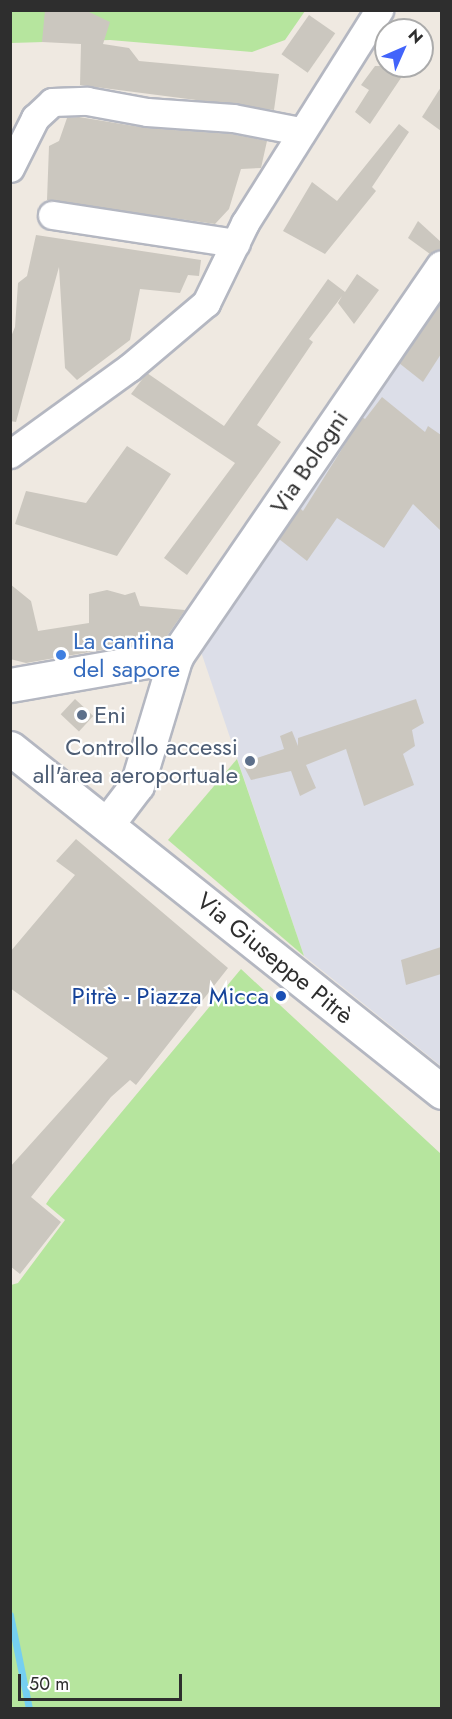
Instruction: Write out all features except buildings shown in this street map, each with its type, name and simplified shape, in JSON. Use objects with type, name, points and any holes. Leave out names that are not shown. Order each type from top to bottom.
[{"type":"street","points":[[10,454],[129,368],[206,303],[236,243],[300,131],[379,10]]},
{"type":"street","points":[[10,168],[34,118],[52,102],[87,101],[147,112],[233,118],[300,131]]},
{"type":"street","points":[[52,214],[236,243]]},
{"type":"street","name":"Via Bologni","points":[[108,823],[137,785],[176,656],[441,267]]},
{"type":"street","points":[[10,685],[176,656]]},
{"type":"street","name":"Via Giuseppe Pitrè","points":[[10,748],[108,823],[441,1092]]},
{"type":"shaded area","points":[[441,285],[441,1066],[304,956],[196,637]]},
{"type":"green space","points":[[10,11],[305,11],[285,40],[252,52],[110,40],[11,43]]},
{"type":"green space","points":[[237,759],[304,956],[168,840]]},
{"type":"green space","points":[[241,969],[441,1154],[441,1708],[11,1708],[11,1285],[18,1283],[65,1220],[46,1204],[50,1198]]},
{"type":"waterway","points":[[10,1615],[29,1708]]},
{"type":"place","name":"La cantina del sapore","points":[[61,655]]},
{"type":"place","name":"Eni","points":[[82,715]]},
{"type":"place","name":"Controllo accessi all'area aeroportuale","points":[[250,761]]},
{"type":"place","name":"Pitrè - Piazza Micca","points":[[281,996]]}]
